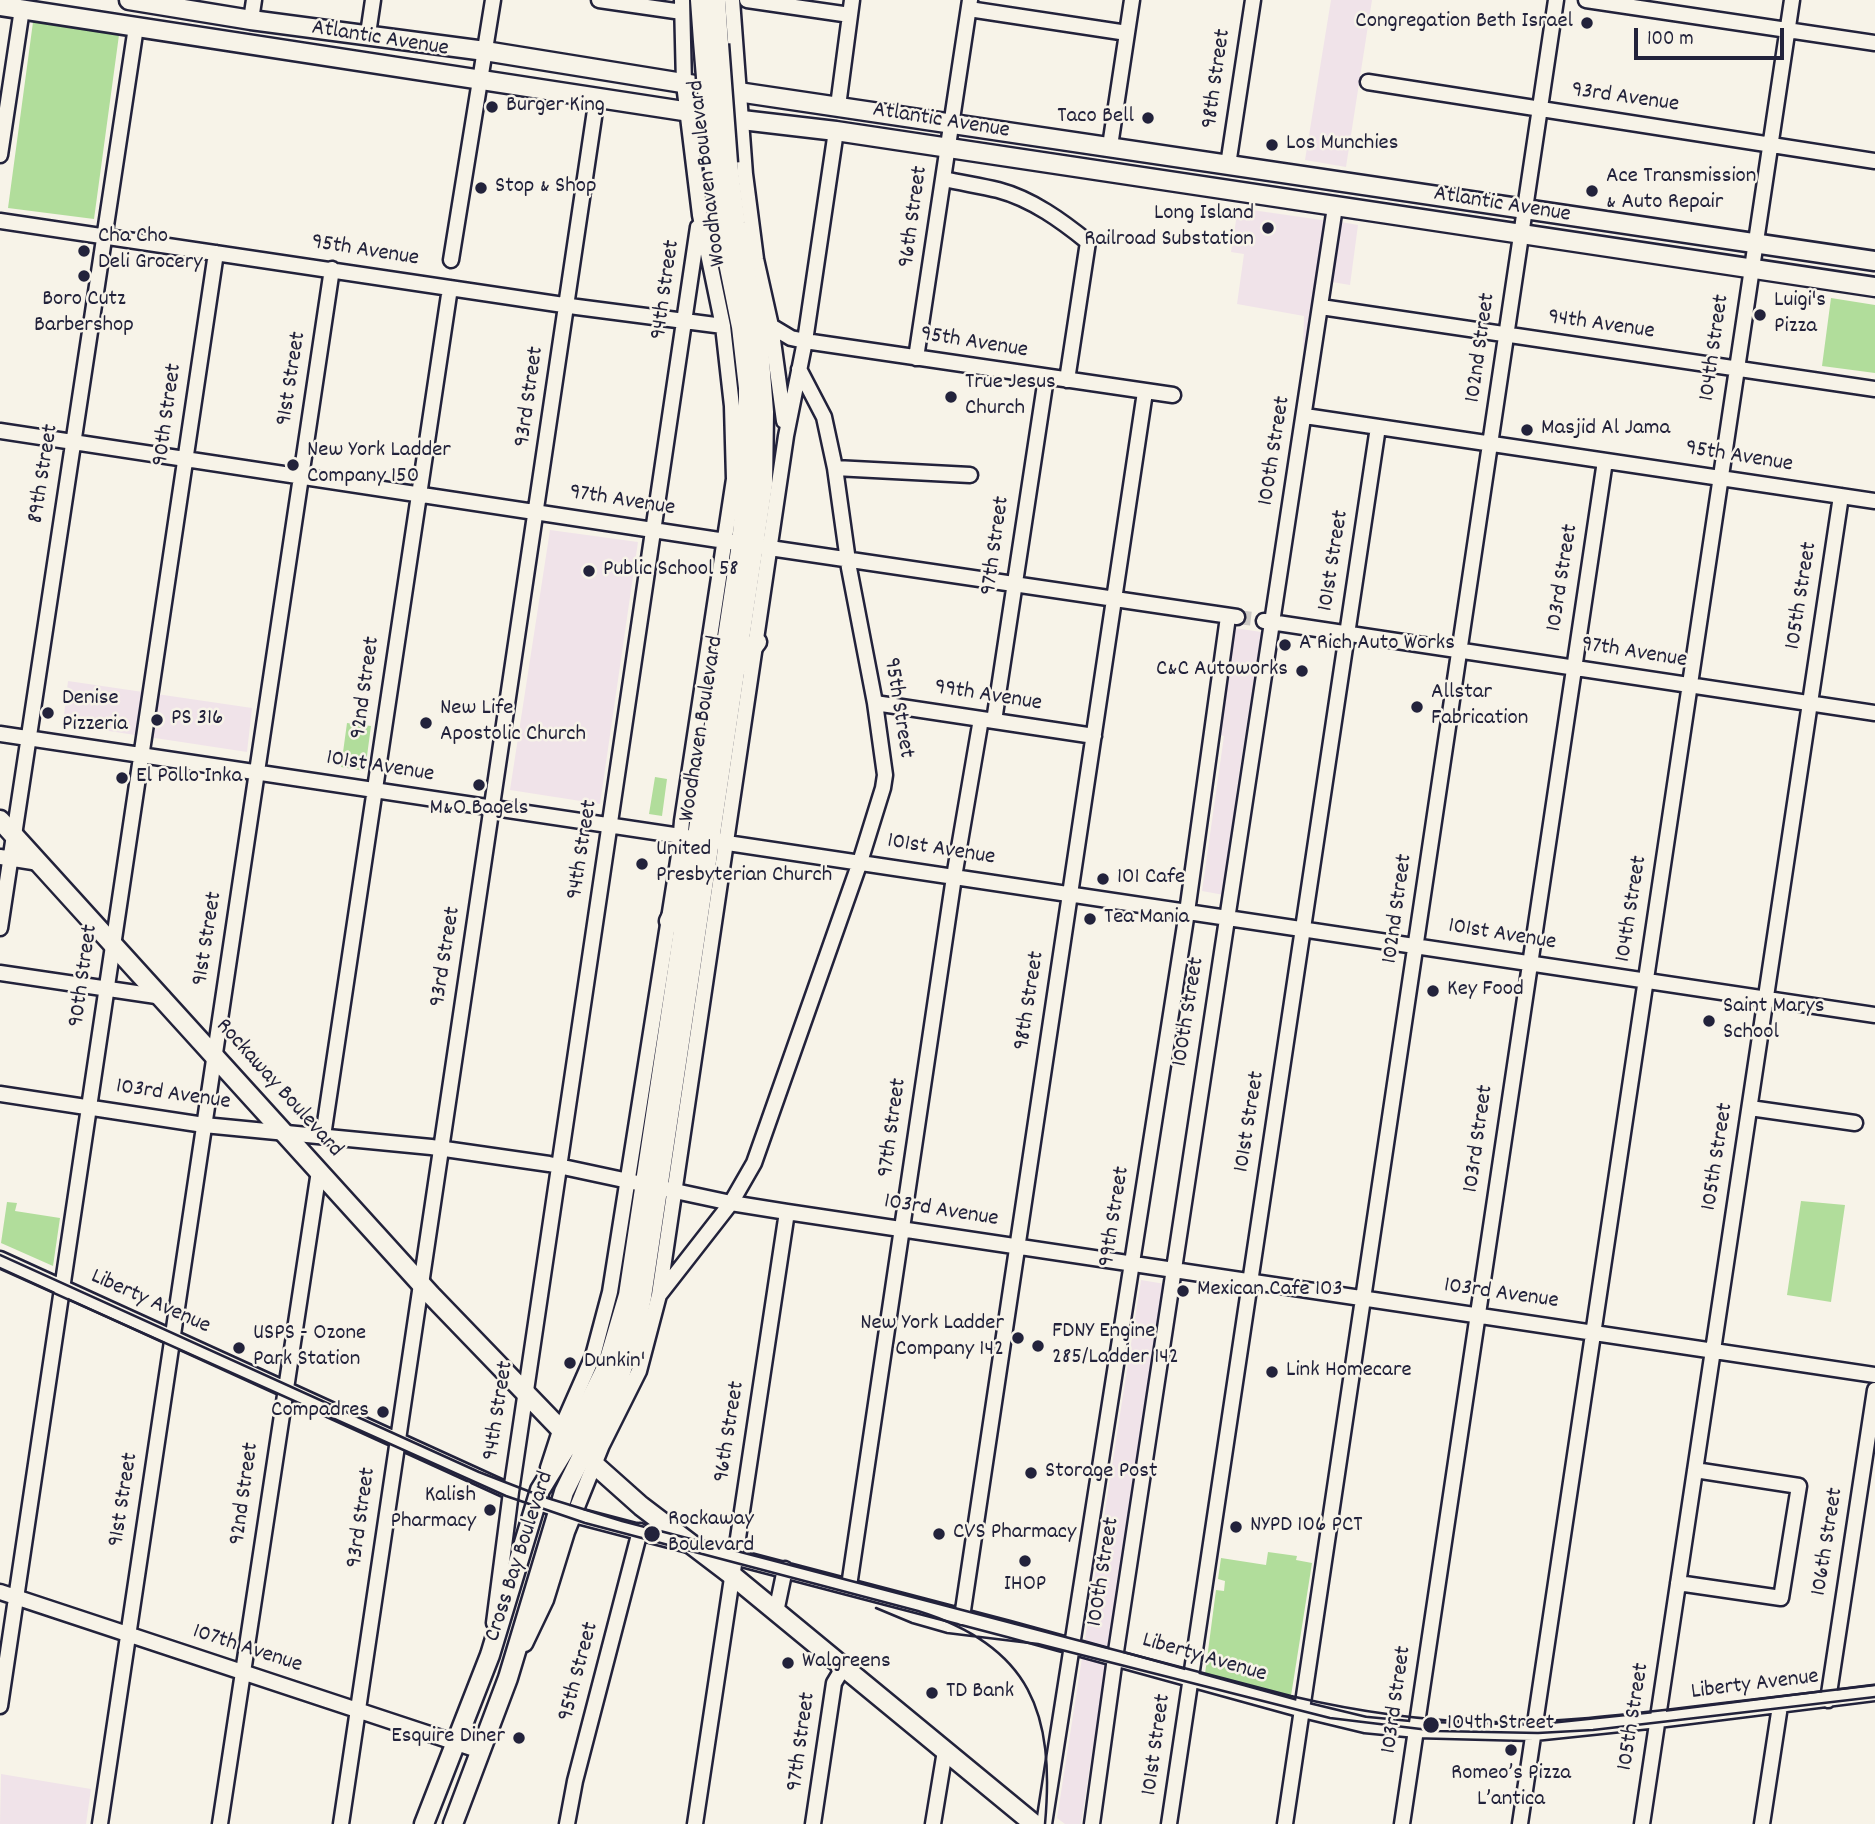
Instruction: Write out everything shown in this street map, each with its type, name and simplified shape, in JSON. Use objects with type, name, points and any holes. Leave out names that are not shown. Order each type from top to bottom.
[{"type":"main road","name":"Woodhaven Boulevard","points":[[577,1447],[616,1387],[635,1331],[690,882],[704,839],[737,668],[748,544],[748,388],[741,327],[720,223],[720,162],[711,42],[700,0]]},
{"type":"main road","name":"Woodhaven Boulevard","points":[[711,42],[716,0]]},
{"type":"main road","name":"Atlantic Avenue","points":[[136,1],[251,20],[485,51],[684,84],[1875,261]]},
{"type":"main road","name":"Atlantic Avenue","points":[[0,6],[742,120],[836,131],[1875,287]]},
{"type":"main road","name":"Woodhaven Boulevard","points":[[652,1185],[748,544]]},
{"type":"main road","points":[[737,668],[757,642]]},
{"type":"main road","name":"Rockaway Boulevard","points":[[0,820],[421,1284],[577,1447],[641,1506],[733,1576],[1034,1824]]},
{"type":"main road","points":[[669,921],[690,882]]},
{"type":"main road","name":"Cross Bay Boulevard","points":[[424,1824],[490,1655],[538,1496],[577,1447]]},
{"type":"main road","name":"Cross Bay Boulevard","points":[[453,1824],[566,1512],[577,1447]]},
{"type":"street","points":[[251,20],[254,0]]},
{"type":"street","points":[[368,34],[373,0]]},
{"type":"street","points":[[451,260],[493,0]]},
{"type":"street","points":[[600,0],[682,6]]},
{"type":"street","name":"Woodhaven Boulevard","points":[[732,0],[745,174],[755,246],[771,326],[786,436]]},
{"type":"street","points":[[747,0],[849,15]]},
{"type":"street","points":[[838,106],[852,0]]},
{"type":"street","points":[[1110,146],[1132,0]]},
{"type":"street","name":"98th Street","points":[[1228,165],[1253,0]]},
{"type":"street","name":"102nd Street","points":[[1285,1824],[1556,0]]},
{"type":"street","points":[[1586,0],[1875,43]]},
{"type":"street","name":"104th Street","points":[[1520,1824],[1792,0]]},
{"type":"street","points":[[969,5],[1127,33]]},
{"type":"street","name":"96th Street","points":[[916,358],[969,5]]},
{"type":"street","name":"Woodhaven Boulevard","points":[[652,1185],[610,1293],[593,1356],[577,1447],[603,1444],[639,1371],[659,1295],[652,1185],[669,921],[704,839],[757,642],[748,544],[734,479],[732,406],[723,326],[700,215],[684,84],[682,6]]},
{"type":"street","points":[[0,155],[22,9]]},
{"type":"street","name":"89th Street","points":[[0,928],[5,858],[14,835],[136,27]]},
{"type":"street","name":"93rd Avenue","points":[[1368,82],[1875,161]]},
{"type":"street","name":"93rd Street","points":[[341,1824],[597,97]]},
{"type":"street","points":[[799,369],[836,131]]},
{"type":"street","points":[[944,179],[1016,197],[1063,222],[1088,242],[1067,380]]},
{"type":"street","name":"100th Street","points":[[1092,1824],[1228,918],[1267,621],[1305,416],[1335,207]]},
{"type":"street","name":"94th Street","points":[[511,1492],[700,215]]},
{"type":"street","name":"95th Avenue","points":[[0,220],[567,306],[723,326]]},
{"type":"street","name":"90th Street","points":[[0,1706],[216,253]]},
{"type":"street","name":"91st Street","points":[[100,1824],[332,269]]},
{"type":"street","name":"92nd Street","points":[[323,1136],[450,288]]},
{"type":"street","name":"94th Avenue","points":[[1321,307],[1875,389]]},
{"type":"street","name":"95th Avenue","points":[[771,326],[791,338],[805,341],[1173,395]]},
{"type":"street","name":"Woodhaven Boulevard","points":[[748,544],[786,436],[799,369]]},
{"type":"street","name":"95th Street","points":[[659,1295],[746,1181],[761,1145],[884,788],[885,775],[875,703],[847,558],[835,468],[824,417],[799,369]]},
{"type":"street","name":"97th Street","points":[[849,1586],[954,877],[1014,585],[1046,378]]},
{"type":"street","name":"98th Street","points":[[962,1617],[1145,392]]},
{"type":"street","name":"95th Avenue","points":[[1305,416],[1875,501]]},
{"type":"street","name":"101st Street","points":[[1170,1824],[1378,427]]},
{"type":"street","name":"97th Avenue","points":[[0,431],[1232,617]]},
{"type":"street","name":"103rd Street","points":[[1402,1824],[1605,461]]},
{"type":"street","points":[[835,468],[970,475]]},
{"type":"street","name":"105th Street","points":[[1642,1824],[1841,496]]},
{"type":"street","name":"99th Street","points":[[1044,1824],[1232,617]]},
{"type":"street","name":"97th Avenue","points":[[1267,621],[1875,713]]},
{"type":"street","name":"99th Avenue","points":[[875,703],[1094,736]]},
{"type":"street","name":"101st Avenue","points":[[0,734],[1875,1015]]},
{"type":"street","points":[[5,858],[39,863]]},
{"type":"street","points":[[0,973],[163,997]]},
{"type":"street","name":"103rd Avenue","points":[[0,1094],[204,1125],[441,1149],[560,1166],[787,1213],[1875,1375]]},
{"type":"street","points":[[1749,1108],[1855,1123]]},
{"type":"street","name":"92nd Street","points":[[220,1824],[319,1171]]},
{"type":"street","name":"96th Street","points":[[695,1824],[787,1213]]},
{"type":"street","name":"Liberty Avenue","points":[[0,1259],[511,1492]]},
{"type":"street","name":"106th Street","points":[[1828,1700],[1875,1390]]},
{"type":"street","points":[[1678,1583],[1781,1598],[1799,1486],[1695,1470]]},
{"type":"street","name":"Cross Bay Boulevard","points":[[490,1655],[511,1492]]},
{"type":"street","name":"Liberty Avenue","points":[[538,1496],[566,1512],[736,1555],[1303,1710],[1366,1724],[1417,1730],[1534,1733],[1875,1693]]},
{"type":"street","name":"95th Street","points":[[567,1824],[575,1781],[640,1531]]},
{"type":"street","points":[[776,1612],[785,1569]]},
{"type":"street","name":"107th Avenue","points":[[0,1592],[481,1751]]},
{"type":"street","name":"97th Street","points":[[813,1824],[834,1683],[843,1668]]},
{"type":"street","points":[[1762,1824],[1780,1706]]},
{"type":"street","points":[[933,1824],[945,1751]]},
{"type":"shaded area","points":[[1331,0],[1372,0],[1346,167],[1305,160]]},
{"type":"shaded area","points":[[1238,208],[1329,221],[1310,351],[1303,350],[1304,316],[1237,304],[1244,254],[1231,252]]},
{"type":"shaded area","points":[[1341,222],[1358,225],[1350,285],[1332,282]]},
{"type":"shaded area","points":[[550,530],[638,542],[600,804],[510,790]]},
{"type":"shaded area","points":[[1235,628],[1261,632],[1236,794],[1241,795],[1224,895],[1202,891],[1224,736],[1219,735]]},
{"type":"shaded area","name":"PS 316","points":[[68,681],[252,708],[247,752],[63,724]]},
{"type":"shaded area","points":[[1141,1280],[1165,1284],[1081,1824],[1065,1824],[1057,1818]]},
{"type":"shaded area","points":[[1,1774],[91,1789],[86,1824],[0,1824]]},
{"type":"green space","points":[[33,22],[119,35],[94,219],[8,208]]},
{"type":"green space","points":[[1831,298],[1875,305],[1875,373],[1822,366]]},
{"type":"green space","points":[[347,723],[371,726],[365,771],[341,767]]},
{"type":"green space","points":[[655,777],[667,779],[662,816],[649,814]]},
{"type":"green space","points":[[1801,1201],[1845,1205],[1831,1302],[1787,1295]]},
{"type":"green space","points":[[7,1202],[17,1203],[15,1211],[60,1218],[53,1266],[1,1243]]},
{"type":"green space","points":[[1268,1552],[1297,1556],[1296,1560],[1312,1563],[1291,1696],[1205,1674],[1216,1590],[1224,1591],[1225,1581],[1218,1579],[1221,1558],[1266,1565]]},
{"type":"tunnel","points":[[1237,617],[1262,620]]},
{"type":"railway","points":[[0,1255],[479,1472],[541,1496],[622,1521],[1291,1696],[1364,1711],[1413,1717],[1512,1722],[1614,1716],[1875,1685]]},
{"type":"railway","points":[[0,1269],[506,1496],[585,1523],[918,1611],[956,1626],[987,1644],[1010,1665],[1028,1689],[1039,1717],[1045,1749],[1045,1824]]},
{"type":"railway","points":[[876,1608],[912,1623],[947,1633],[1038,1644],[1330,1718],[1437,1731],[1538,1733],[1593,1730],[1875,1697]]},
{"type":"place","name":"Congregation Beth Israel","points":[[1587,23]]},
{"type":"place","name":"Burger King","points":[[492,107]]},
{"type":"place","name":"Taco Bell","points":[[1148,118]]},
{"type":"place","name":"Los Munchies","points":[[1272,145]]},
{"type":"place","name":"Stop & Shop","points":[[481,188]]},
{"type":"place","name":"Ace Transmission & Auto Repair","points":[[1592,191]]},
{"type":"place","name":"Long Island Railroad Substation","points":[[1268,228]]},
{"type":"place","name":"Cha Cho Deli Grocery","points":[[84,251]]},
{"type":"place","name":"Boro Cutz Barbershop","points":[[84,276]]},
{"type":"place","name":"Luigi's Pizza","points":[[1760,315]]},
{"type":"place","name":"True Jesus Church","points":[[951,397]]},
{"type":"place","name":"Masjid Al Jama","points":[[1527,430]]},
{"type":"place","name":"New York Ladder Company 150","points":[[293,465]]},
{"type":"place","name":"Public School 58","points":[[589,571]]},
{"type":"place","name":"A Rich Auto Works","points":[[1285,645]]},
{"type":"place","name":"C&C Autoworks","points":[[1302,671]]},
{"type":"place","name":"Allstar Fabrication","points":[[1417,707]]},
{"type":"place","name":"Denise Pizzeria","points":[[48,713]]},
{"type":"place","name":"PS 316","points":[[157,720]]},
{"type":"place","name":"New Life Apostolic Church","points":[[426,723]]},
{"type":"place","name":"El Pollo Inka","points":[[122,778]]},
{"type":"place","name":"M&O Bagels","points":[[479,785]]},
{"type":"place","name":"United Presbyterian Church","points":[[642,864]]},
{"type":"place","name":"101 Cafe","points":[[1103,879]]},
{"type":"place","name":"Tea Mania","points":[[1090,919]]},
{"type":"place","name":"Key Food","points":[[1433,991]]},
{"type":"place","name":"Saint Marys School","points":[[1709,1021]]},
{"type":"place","name":"Mexican Cafe 103","points":[[1183,1291]]},
{"type":"place","name":"New York Ladder Company 142","points":[[1018,1338]]},
{"type":"place","name":"FDNY Engine 285/Ladder 142","points":[[1038,1346]]},
{"type":"place","name":"USPS - Ozone Park Station","points":[[239,1348]]},
{"type":"place","name":"Dunkin'","points":[[570,1363]]},
{"type":"place","name":"Link Homecare","points":[[1272,1372]]},
{"type":"place","name":"Compadres","points":[[383,1412]]},
{"type":"place","name":"Storage Post","points":[[1031,1473]]},
{"type":"place","name":"Kalish Pharmacy","points":[[490,1510]]},
{"type":"place","name":"NYPD 106 PCT","points":[[1236,1527]]},
{"type":"place","name":"Rockaway Boulevard","points":[[652,1534]]},
{"type":"place","name":"CVS Pharmacy","points":[[939,1534]]},
{"type":"place","name":"IHOP","points":[[1025,1561]]},
{"type":"place","name":"Walgreens","points":[[788,1663]]},
{"type":"place","name":"TD Bank","points":[[932,1693]]},
{"type":"place","name":"104th Street","points":[[1431,1725]]},
{"type":"place","name":"Esquire Diner","points":[[519,1738]]},
{"type":"place","name":"Romeo’s Pizza L’antica","points":[[1511,1750]]}]
